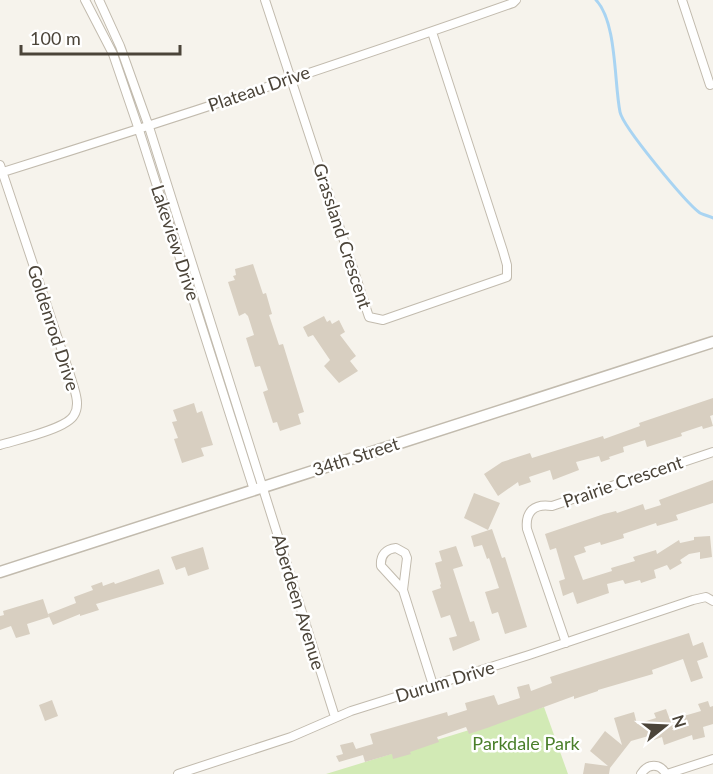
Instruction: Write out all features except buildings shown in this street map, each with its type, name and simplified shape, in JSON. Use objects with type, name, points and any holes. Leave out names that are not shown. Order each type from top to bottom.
[{"type":"street","name":"Lakeview Drive","points":[[85,0],[112,54],[139,130],[258,489]]},
{"type":"street","name":"Lakeview Drive","points":[[99,0],[120,46],[149,127],[258,489]]},
{"type":"street","points":[[264,0],[290,79]]},
{"type":"street","name":"Plateau Drive","points":[[1,170],[149,127],[432,32],[516,0]]},
{"type":"street","points":[[682,0],[710,85]]},
{"type":"street","name":"Grassland Crescent","points":[[290,79],[369,317],[383,320],[487,286],[507,277],[507,265],[432,32]]},
{"type":"street","name":"Goldenrod Drive","points":[[0,445],[69,421],[75,415],[77,406],[71,378],[1,170]]},
{"type":"street","name":"34th Street","points":[[0,572],[713,342]]},
{"type":"street","name":"Prairie Crescent","points":[[566,643],[527,529],[526,521],[531,510],[537,506],[552,506],[713,452]]},
{"type":"street","name":"Aberdeen Avenue","points":[[258,489],[335,717]]},
{"type":"street","points":[[403,590],[381,566],[382,557],[387,550],[396,548],[401,550],[407,558],[403,590],[433,686]]},
{"type":"street","name":"Durum Drive","points":[[177,774],[291,737],[335,717],[693,600],[706,597],[713,601]]},
{"type":"street","points":[[641,774],[644,769],[652,765],[661,767],[667,774],[713,759]]},
{"type":"green space","name":"Parkdale Park","points":[[544,707],[568,774],[326,774]]},
{"type":"waterway","points":[[596,0],[608,23],[614,53],[620,112],[624,120],[643,148],[682,195],[700,213],[713,218]]}]
